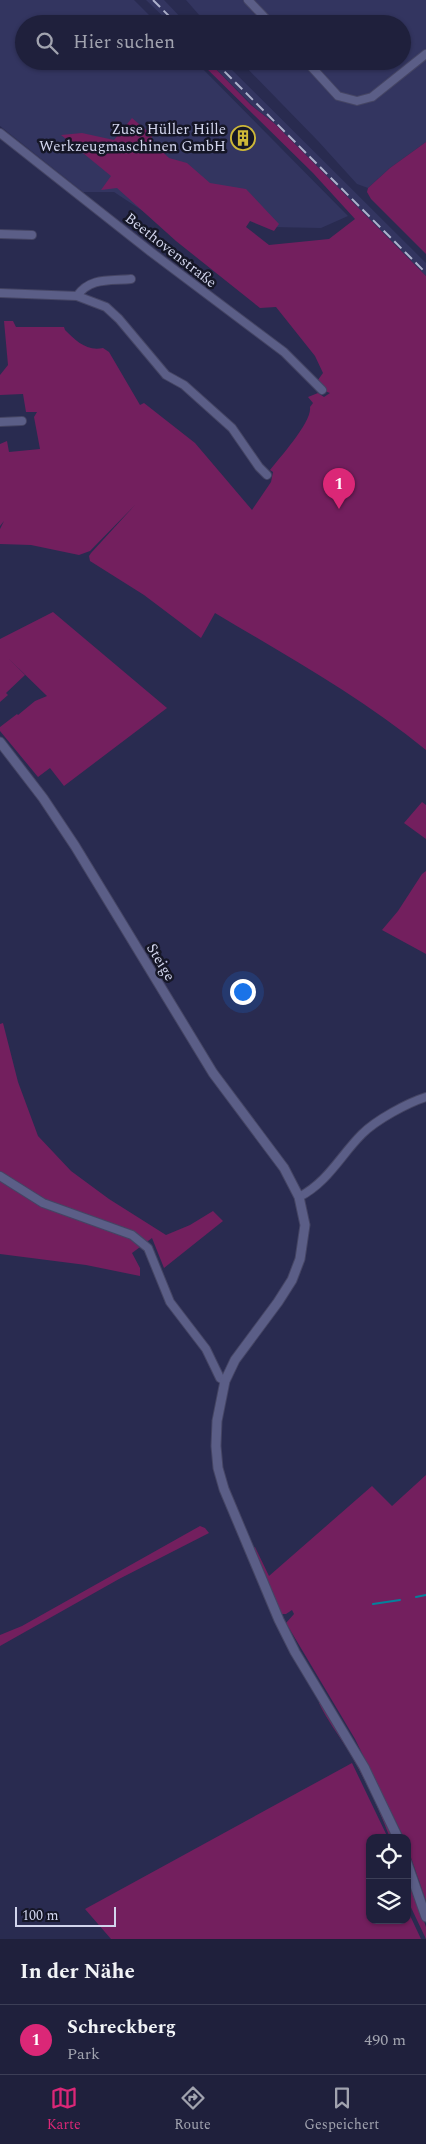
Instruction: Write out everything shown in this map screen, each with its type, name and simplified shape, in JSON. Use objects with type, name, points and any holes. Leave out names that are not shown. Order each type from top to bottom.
[{"type":"street","points":[[248,0],[262,15]]},
{"type":"street","points":[[411,66],[426,54]]},
{"type":"street","points":[[314,70],[338,96],[357,101],[372,97],[406,70]]},
{"type":"street","name":"Beethovenstraße","points":[[0,133],[151,252],[284,352],[322,390]]},
{"type":"street","points":[[0,234],[32,235]]},
{"type":"street","points":[[77,296],[84,286],[94,282],[130,279]]},
{"type":"street","points":[[0,293],[77,296],[106,307],[119,319],[166,375],[184,385],[232,428],[267,476]]},
{"type":"street","points":[[0,422],[22,421]]},
{"type":"street","name":"Steige","points":[[0,742],[37,790],[70,838],[213,1073],[284,1168],[300,1197],[305,1225],[300,1259],[292,1280],[244,1347],[225,1381],[217,1421],[216,1446],[218,1468],[224,1489],[279,1620],[364,1767],[396,1834]]},
{"type":"street","points":[[300,1197],[318,1186],[363,1132],[389,1115],[426,1097]]},
{"type":"street","points":[[0,1176],[43,1203],[132,1235],[148,1248],[170,1302],[206,1349],[220,1378],[225,1381]]},
{"type":"street","points":[[411,1874],[426,1917]]},
{"type":"shaded area","points":[[0,0],[134,0],[149,15],[15,15],[15,70],[204,70],[348,216],[321,228],[272,227],[256,207],[211,256],[114,192],[83,192],[0,126]]},
{"type":"shaded area","points":[[146,0],[164,0],[178,15],[162,15]]},
{"type":"shaded area","points":[[186,0],[426,0],[426,142],[390,168],[368,188],[357,184],[249,70],[411,70],[411,15],[199,15]]},
{"type":"shaded area","points":[[208,70],[217,70],[251,105],[275,124],[426,276],[426,750],[350,695],[215,613],[201,638],[144,595],[90,561],[89,556],[91,553],[135,505],[90,551],[79,555],[31,545],[0,544],[0,529],[4,521],[0,526],[0,444],[7,441],[9,452],[40,449],[34,417],[37,412],[26,412],[23,394],[0,395],[0,375],[8,365],[4,321],[13,321],[16,327],[64,327],[77,341],[87,347],[103,348],[109,352],[140,405],[144,403],[195,443],[252,510],[271,482],[273,472],[270,470],[306,421],[313,403],[308,397],[318,393],[324,397],[330,393],[322,390],[315,384],[323,373],[315,356],[276,307],[260,308],[176,241],[117,188],[101,190],[111,176],[61,135],[82,133],[114,140],[132,118],[152,135],[152,142],[169,158],[187,163],[210,183],[246,189],[279,224],[274,231],[250,221],[246,227],[269,245],[329,239],[355,219],[313,173]]},
{"type":"shaded area","points":[[217,70],[232,70],[426,263],[426,276],[275,124],[255,108]]},
{"type":"shaded area","points":[[426,142],[426,254],[371,199],[367,192],[368,188],[390,168]]},
{"type":"shaded area","points":[[53,612],[167,708],[64,786],[50,768],[38,777],[0,731],[0,727],[17,714],[35,701],[47,696],[8,658],[25,675],[6,693],[8,695],[0,702],[0,639]]},
{"type":"shaded area","points":[[422,802],[426,805],[426,839],[404,823]]},
{"type":"shaded area","points":[[426,871],[426,954],[382,930]]},
{"type":"shaded area","points":[[3,1023],[18,1082],[38,1136],[71,1171],[109,1199],[166,1235],[190,1225],[213,1211],[223,1221],[164,1268],[152,1238],[132,1253],[140,1268],[140,1276],[86,1265],[0,1254],[0,1024]]},
{"type":"shaded area","points":[[426,1475],[426,1901],[411,1858],[411,1834],[402,1834],[355,1739],[286,1623],[294,1614],[292,1610],[286,1614],[280,1614],[252,1549],[255,1547],[269,1576],[372,1486],[392,1506]]},
{"type":"shaded area","points":[[200,1526],[209,1533],[119,1579],[0,1646],[0,1635],[22,1626]]},
{"type":"shaded area","points":[[321,1701],[357,1759],[393,1834],[388,1834],[365,1782],[319,1703]]},
{"type":"shaded area","points":[[352,1763],[386,1834],[366,1834],[366,1924],[411,1924],[411,1918],[421,1939],[111,1939],[85,1909]]},
{"type":"shaded area","points":[[411,1884],[426,1927],[426,1939],[411,1907]]},
{"type":"waterway","points":[[416,1597],[426,1595]]},
{"type":"waterway","points":[[373,1604],[400,1600]]},
{"type":"railway","points":[[153,0],[168,15]]},
{"type":"railway","points":[[223,70],[426,273]]},
{"type":"place","name":"Zuse Hüller Hille Werkzeugmaschinen GmbH","points":[[243,138]]},
{"type":"place","name":"Schreckberg","points":[[339,509]]}]
